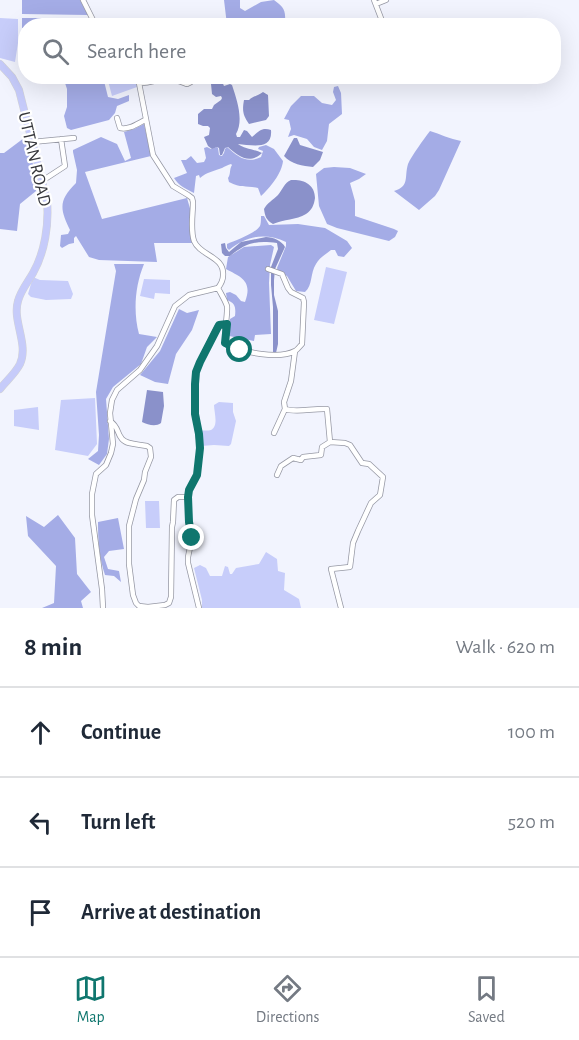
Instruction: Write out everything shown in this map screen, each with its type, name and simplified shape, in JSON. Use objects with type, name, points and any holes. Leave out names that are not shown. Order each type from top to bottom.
[{"type":"main road","name":"UTTAN ROAD","points":[[0,64],[12,77],[19,90],[48,210],[46,232],[37,266],[21,292],[16,307],[21,340],[21,360],[18,368],[0,390]]},
{"type":"street","points":[[83,0],[92,18]]},
{"type":"street","points":[[381,18],[375,2],[386,0]]},
{"type":"street","points":[[104,608],[92,515],[92,494],[96,474],[106,465],[113,444],[110,421],[112,400],[117,390],[140,370],[157,346],[175,306],[189,295],[218,288],[224,272],[221,264],[201,251],[194,241],[192,198],[173,186],[156,163],[139,84]]},
{"type":"street","points":[[117,118],[120,128],[123,129],[145,120]]},
{"type":"street","points":[[32,142],[74,138]]},
{"type":"street","points":[[42,181],[65,166],[61,139]]},
{"type":"street","points":[[218,288],[227,307],[224,341],[227,345],[249,352],[273,355],[295,351],[302,344],[303,298],[291,292],[282,274],[268,269]]},
{"type":"street","points":[[199,608],[188,563],[192,538],[188,497],[197,475],[200,448],[194,400],[196,372],[217,327],[227,324]]},
{"type":"street","points":[[274,433],[285,409],[284,402],[291,381],[295,351]]},
{"type":"street","points":[[285,409],[295,411],[312,408],[327,409],[330,442]]},
{"type":"street","points":[[110,421],[115,424],[125,441],[147,446],[151,453],[129,526],[129,564],[133,595],[139,606],[169,603],[174,502],[178,497],[188,497]]},
{"type":"street","points":[[277,475],[281,466],[293,458],[301,459],[321,455],[322,447],[330,442],[345,442],[350,445],[362,463],[371,466],[383,477],[380,495],[371,503],[353,543],[350,567],[331,569],[341,608]]},
{"type":"shaded area","points":[[22,0],[80,0],[88,15],[22,14]]},
{"type":"shaded area","points":[[224,0],[240,0],[240,8],[245,11],[261,2],[274,0],[285,13],[285,18],[226,18]]},
{"type":"shaded area","points":[[0,18],[18,19],[15,62],[0,58]]},
{"type":"shaded area","points":[[65,84],[105,84],[108,97],[118,99],[129,95],[129,101],[117,106],[109,120],[71,130],[67,128],[64,116],[67,107]]},
{"type":"shaded area","points":[[109,84],[136,84],[137,87],[112,96]]},
{"type":"shaded area","points":[[211,84],[232,85],[240,116],[237,137],[240,137],[244,130],[252,137],[263,129],[271,130],[271,137],[265,144],[255,146],[238,144],[262,153],[257,157],[244,158],[228,147],[220,155],[219,148],[212,149],[208,146],[204,137],[209,135],[210,128],[198,124],[198,114],[204,109],[212,109],[221,100],[221,96],[216,97],[212,94]]},
{"type":"shaded area","points":[[338,86],[341,93],[342,114],[329,124],[327,141],[322,150],[314,147],[307,139],[294,135],[288,137],[291,129],[289,120],[284,119],[291,106],[301,96],[314,96],[322,103],[332,105],[336,100],[334,87]]},
{"type":"shaded area","points":[[263,92],[268,95],[269,116],[266,120],[249,124],[245,118],[244,100],[249,100]]},
{"type":"shaded area","points":[[144,124],[151,156],[85,172],[102,219],[187,198],[191,212],[193,243],[154,243],[157,262],[99,260],[89,257],[76,236],[74,243],[62,248],[60,246],[61,235],[68,234],[70,230],[62,205],[66,195],[76,183],[77,170],[73,150],[101,137],[117,144],[125,161],[131,158],[124,132]]},
{"type":"shaded area","points":[[430,131],[461,141],[439,190],[419,210],[394,191],[404,184],[408,164]]},
{"type":"shaded area","points":[[24,138],[33,164],[36,191],[20,204],[17,231],[0,229],[0,153],[4,153]]},
{"type":"shaded area","points":[[294,138],[297,138],[300,145],[323,152],[320,160],[313,167],[294,163],[284,156]]},
{"type":"shaded area","points":[[266,145],[274,149],[283,161],[275,180],[261,196],[258,188],[229,182],[231,164],[200,178],[199,175],[196,176],[194,193],[180,185],[174,178],[187,173],[181,160],[186,160],[191,156],[197,163],[204,162],[206,158],[204,148],[217,147],[219,155],[222,156],[227,147],[239,156],[251,160],[261,157],[263,151],[258,149]]},
{"type":"shaded area","points":[[324,168],[350,168],[366,174],[350,183],[355,201],[355,216],[398,231],[395,237],[389,241],[327,224],[319,206],[316,174]]},
{"type":"shaded area","points":[[291,180],[300,180],[311,186],[315,198],[313,205],[310,211],[302,216],[273,224],[266,218],[264,209]]},
{"type":"shaded area","points":[[261,216],[264,216],[269,225],[298,224],[325,228],[347,241],[352,248],[344,257],[338,256],[335,250],[331,250],[319,260],[314,268],[308,289],[305,292],[296,291],[287,276],[277,268],[286,242],[263,236],[242,241],[229,250],[227,248],[227,244],[258,229]]},
{"type":"shaded area","points":[[266,237],[277,240],[285,247],[275,269],[274,280],[274,295],[278,311],[276,353],[273,352],[271,267],[278,249],[277,243],[252,244],[230,256],[222,253],[221,244],[225,243],[229,252],[241,242]]},
{"type":"shaded area","points":[[271,245],[274,247],[269,283],[271,334],[255,335],[254,341],[229,336],[230,319],[235,316],[235,310],[233,304],[227,300],[226,293],[230,292],[245,302],[248,289],[241,277],[226,269],[228,257],[244,247]]},
{"type":"shaded area","points":[[114,264],[144,264],[136,299],[137,325],[139,334],[157,337],[147,347],[141,364],[113,387],[106,399],[109,439],[107,454],[99,465],[88,459],[98,451],[96,392],[116,271]]},
{"type":"shaded area","points":[[326,267],[347,272],[334,324],[314,320]]},
{"type":"shaded area","points":[[33,277],[40,280],[68,281],[73,294],[71,299],[46,300],[31,297],[28,294]]},
{"type":"shaded area","points":[[144,279],[170,280],[170,294],[155,293],[154,299],[140,296]]},
{"type":"shaded area","points":[[179,309],[187,313],[199,310],[192,330],[176,354],[168,384],[155,382],[140,375],[160,351]]},
{"type":"shaded area","points":[[147,390],[163,392],[164,406],[161,423],[157,425],[142,422]]},
{"type":"shaded area","points":[[95,398],[97,444],[88,456],[55,450],[61,400]]},
{"type":"shaded area","points":[[219,402],[233,403],[236,421],[231,444],[229,446],[201,446],[200,431],[210,430],[215,425],[214,405]]},
{"type":"shaded area","points":[[38,407],[39,430],[14,426],[14,410]]},
{"type":"shaded area","points":[[145,501],[159,501],[160,528],[146,528]]},
{"type":"shaded area","points":[[58,515],[75,538],[77,574],[91,592],[81,601],[83,608],[42,608],[54,603],[56,566],[28,536],[26,516],[44,527]]},
{"type":"shaded area","points":[[118,518],[124,549],[109,551],[104,557],[108,569],[119,571],[121,582],[114,576],[105,575],[98,535],[98,522]]},
{"type":"shaded area","points":[[266,552],[277,559],[278,571],[285,573],[284,590],[299,599],[301,608],[202,608],[194,568],[200,565],[206,568],[210,576],[222,576],[225,566],[232,574],[236,568],[259,564]]},
{"type":"route","points":[[192,538],[188,493],[197,475],[200,448],[194,400],[196,372],[219,325],[227,324],[225,343],[240,350]]}]
